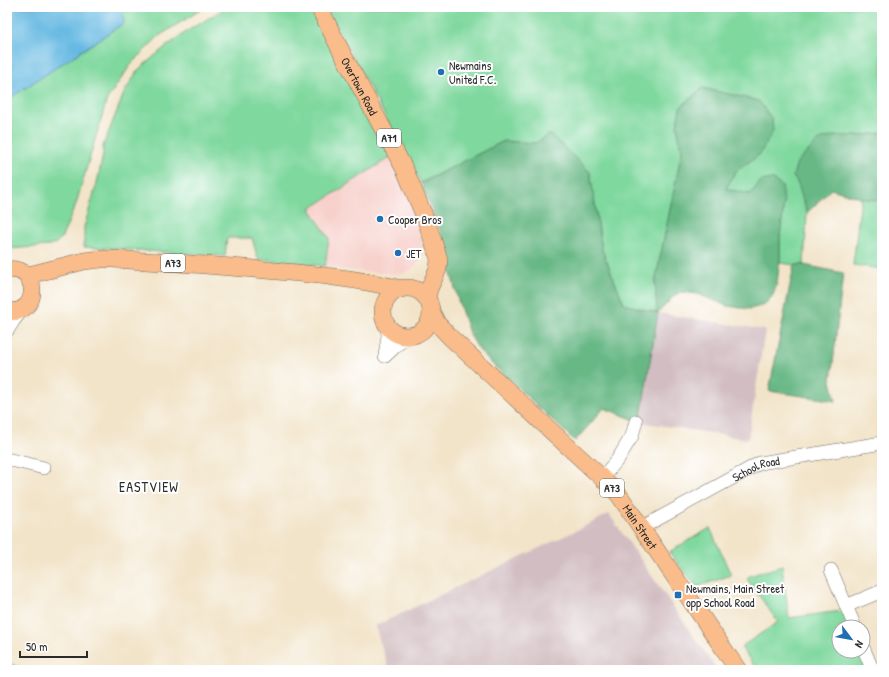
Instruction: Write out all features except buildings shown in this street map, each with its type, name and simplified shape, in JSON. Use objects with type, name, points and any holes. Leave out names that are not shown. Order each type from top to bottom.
[{"type":"main road","name":"Overtown Road","points":[[319,7],[406,170],[426,220],[439,259],[438,269],[429,289],[429,305]]},
{"type":"main road","name":"A73","points":[[29,281],[33,274],[91,259],[112,259],[262,270],[352,279],[415,289],[422,293],[429,305]]},
{"type":"main road","points":[[7,270],[15,269],[21,271],[29,281],[33,294],[27,305],[15,310]]},
{"type":"main road","points":[[385,318],[385,305],[388,298],[394,292],[426,283],[434,276]]},
{"type":"main road","name":"A73","points":[[352,279],[370,292],[392,330],[398,334],[406,336],[416,334]]},
{"type":"main road","points":[[416,334],[424,329],[428,324],[430,318],[429,305]]},
{"type":"main road","name":"Main Street","points":[[429,305],[438,323],[450,337],[619,495],[738,670]]},
{"type":"main road","name":"Main Street","points":[[416,334],[428,332],[440,333],[450,337]]},
{"type":"street","points":[[7,331],[14,320],[15,310]]},
{"type":"street","points":[[385,318],[388,336],[385,356],[399,343],[416,334]]},
{"type":"street","points":[[602,478],[618,459],[632,436],[636,420]]},
{"type":"street","name":"School Road","points":[[641,528],[760,462],[882,443]]},
{"type":"street","points":[[7,459],[44,468]]},
{"type":"street","points":[[831,570],[852,619]]},
{"type":"street","points":[[846,606],[882,591]]},
{"type":"street","points":[[868,659],[874,670]]},
{"type":"shaded area","points":[[392,156],[422,231],[424,252],[421,260],[407,272],[401,274],[354,271],[325,266],[329,238],[310,209]]},
{"type":"shaded area","points":[[658,313],[765,330],[748,439],[640,422]]},
{"type":"shaded area","points":[[609,514],[717,670],[389,670],[375,626]]},
{"type":"green space","points":[[7,7],[205,7],[159,36],[132,63],[107,99],[76,204],[62,237],[56,243],[49,246],[7,249]]},
{"type":"green space","points":[[227,7],[308,7],[392,156],[310,209],[329,238],[325,266],[258,259],[252,238],[227,238],[225,256],[84,247],[84,227],[97,183],[103,155],[103,146],[125,91],[138,70],[164,48],[189,30]]},
{"type":"green space","points":[[326,7],[882,7],[882,133],[856,136],[834,136],[793,176],[798,184],[807,213],[804,265],[780,263],[780,237],[784,202],[761,181],[750,194],[726,189],[735,172],[760,154],[759,101],[702,88],[680,108],[677,126],[682,151],[655,283],[658,313],[624,304],[602,250],[590,172],[536,143],[504,141],[421,183]]},
{"type":"green space","points":[[702,88],[759,101],[772,119],[773,131],[760,154],[735,172],[726,189],[750,194],[761,181],[772,179],[782,186],[784,202],[777,284],[773,295],[765,305],[750,309],[727,306],[698,294],[682,292],[675,295],[658,313],[640,422],[604,408],[575,441],[479,350],[469,333],[458,300],[440,231],[421,183],[504,141],[536,143],[550,134],[590,172],[602,250],[624,304],[657,313],[655,283],[682,151],[677,126],[680,108]]},
{"type":"green space","points":[[882,133],[882,201],[861,198],[831,189],[807,213],[798,184],[793,176],[797,162],[819,140],[834,136],[856,136]]},
{"type":"green space","points":[[861,198],[882,201],[882,269],[853,265]]},
{"type":"green space","points":[[794,265],[804,265],[843,273],[831,381],[836,401],[769,391]]},
{"type":"green space","points":[[710,528],[731,575],[697,587],[669,552]]},
{"type":"green space","points":[[782,566],[789,618],[841,611],[847,619],[831,619],[831,659],[866,659],[871,670],[757,670],[741,647],[778,622],[747,579],[749,576]]},
{"type":"water","points":[[7,7],[122,7],[124,23],[7,100]]},
{"type":"waterway","points":[[7,663],[24,670]]},
{"type":"place","name":"Newmains United F.C.","points":[[441,72]]},
{"type":"place","name":"Cooper Bros","points":[[380,219]]},
{"type":"place","name":"JET","points":[[398,253]]},
{"type":"place","name":"Newmains, Main Street opp School Road","points":[[678,595]]},
{"type":"district","name":"EASTVIEW","points":[[149,486]]}]
